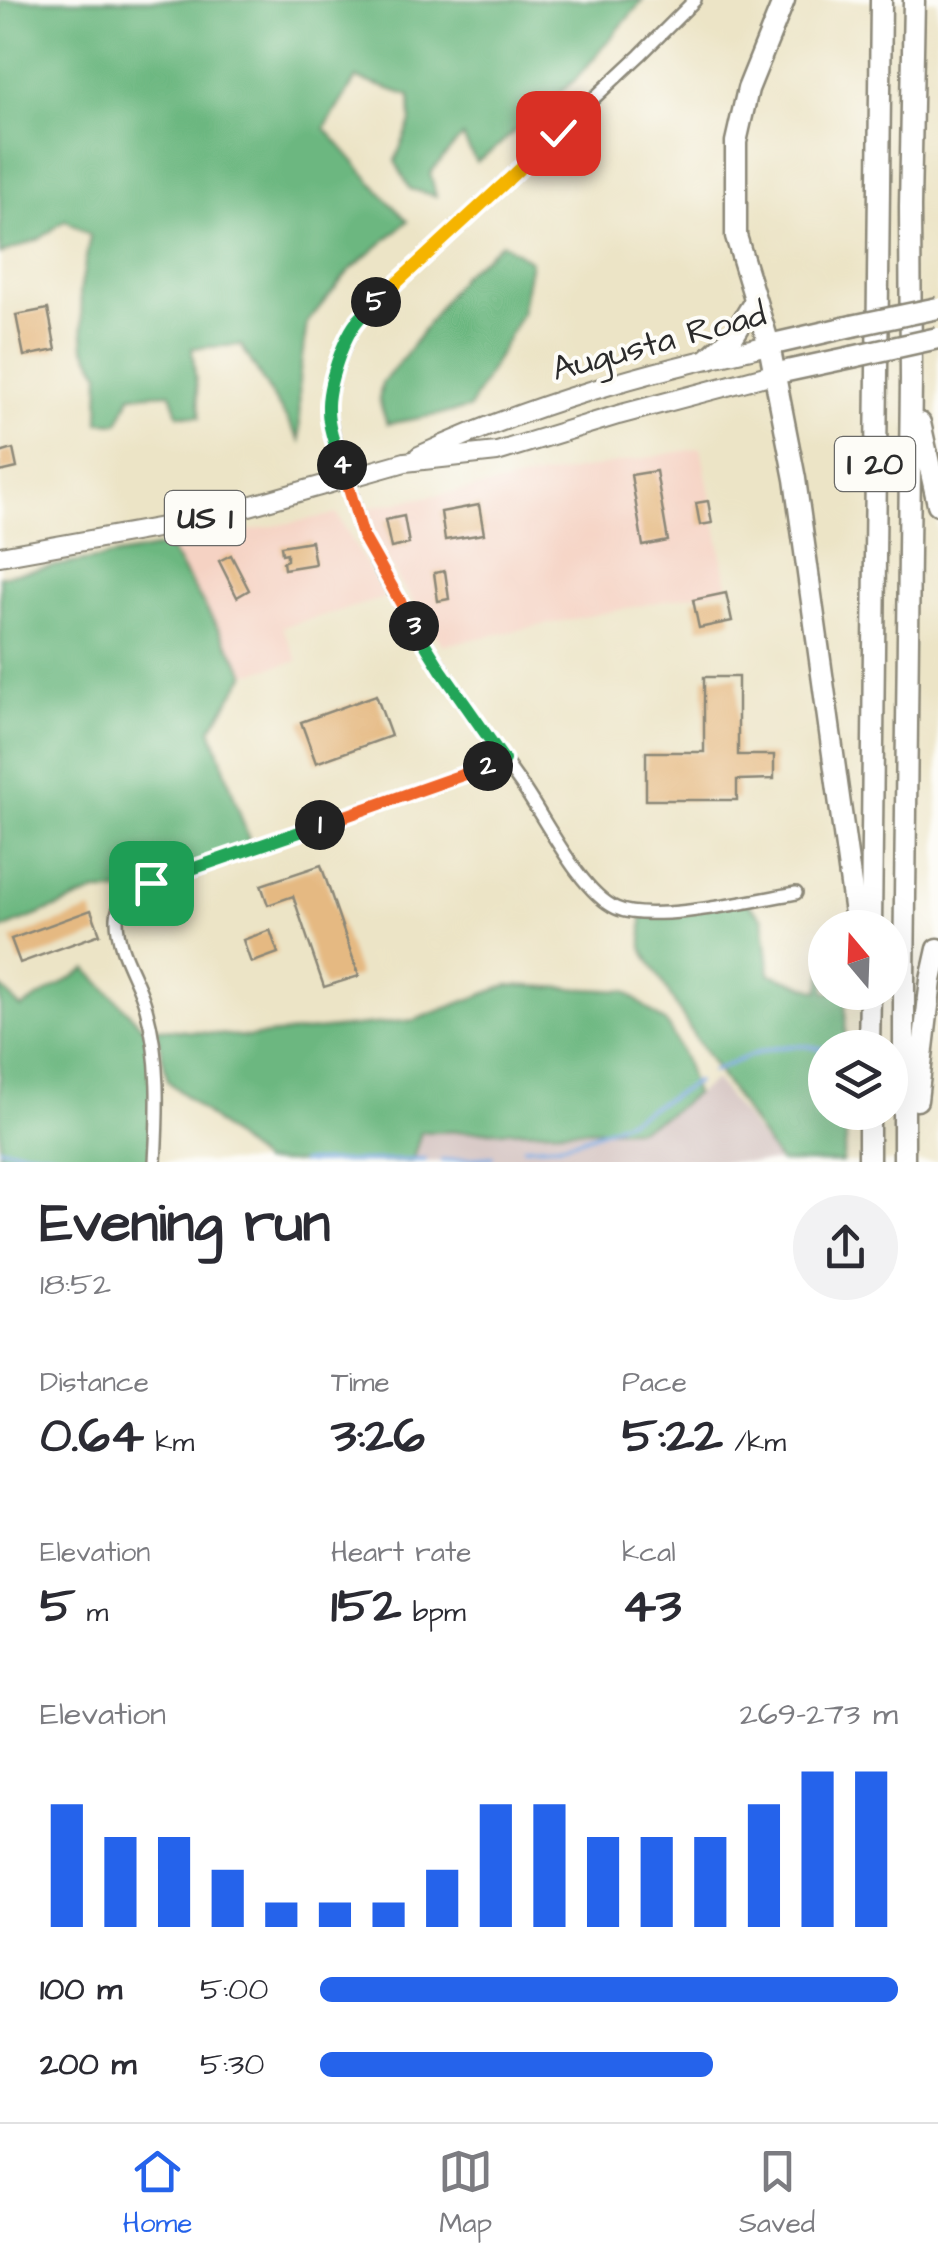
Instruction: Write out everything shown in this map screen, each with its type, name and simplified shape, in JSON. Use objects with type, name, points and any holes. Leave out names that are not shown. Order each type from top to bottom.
[{"type":"highway","points":[[784,0],[748,89],[736,142],[736,236],[769,345],[798,498],[855,910]]},
{"type":"highway","name":"I 20","points":[[871,910],[881,0]]},
{"type":"highway","name":"I 20","points":[[908,1162],[904,982],[914,0]]},
{"type":"highway","points":[[709,358],[734,335],[756,302]]},
{"type":"highway","name":"Augusta Road","points":[[769,345],[938,308]]},
{"type":"highway","name":"Augusta Road","points":[[773,374],[938,338]]},
{"type":"highway","points":[[911,379],[938,504]]},
{"type":"highway","points":[[908,1162],[938,949]]},
{"type":"highway","points":[[869,1130],[869,1162]]},
{"type":"main road","name":"Augusta Road","points":[[0,556],[196,521],[405,462],[476,430],[612,384],[769,345]]},
{"type":"main road","name":"Augusta Road","points":[[405,462],[497,452],[773,374]]},
{"type":"street","points":[[696,0],[356,322],[334,376],[328,410],[363,536],[384,575],[441,670],[594,891],[622,911],[642,913],[678,912],[796,893]]},
{"type":"street","points":[[156,1162],[158,1082],[153,1038],[142,995],[122,944],[117,920],[124,900],[151,883],[504,760]]},
{"type":"shaded area","points":[[701,448],[728,588],[443,645],[400,583],[376,539],[369,507]]},
{"type":"shaded area","points":[[337,514],[385,598],[282,627],[298,661],[246,674],[168,546]]},
{"type":"shaded area","points":[[715,1080],[779,1162],[412,1162],[420,1132],[638,1129],[667,1115]]},
{"type":"green space","points":[[0,0],[643,0],[577,78],[493,150],[476,162],[462,136],[430,173],[436,196],[410,189],[395,161],[411,122],[410,96],[356,78],[325,128],[408,221],[349,271],[307,323],[299,378],[300,441],[241,345],[192,348],[200,417],[178,414],[171,393],[131,395],[118,423],[99,422],[100,372],[84,347],[80,292],[90,236],[65,220],[40,239],[0,254]]},
{"type":"green space","points":[[502,243],[531,261],[521,314],[469,409],[387,424],[379,400],[382,383],[462,275]]},
{"type":"green space","points":[[168,546],[246,674],[211,729],[252,849],[132,892],[96,892],[0,930],[0,576]]},
{"type":"green space","points":[[746,901],[763,918],[770,974],[808,987],[808,1010],[846,1010],[845,1030],[808,1030],[808,1130],[846,1130],[842,1162],[779,1162],[694,1036],[642,948],[642,913]]},
{"type":"green space","points":[[87,969],[153,1038],[155,1162],[0,1162],[0,986],[21,1008]]},
{"type":"green space","points":[[508,985],[625,991],[668,1025],[695,1094],[667,1115],[638,1129],[421,1132],[412,1162],[262,1162],[168,1081],[156,1028],[247,1037],[415,1020]]},
{"type":"building","points":[[48,309],[56,350],[24,356],[16,315]]},
{"type":"building","points":[[13,449],[17,468],[0,472],[0,453]]},
{"type":"building","points":[[656,471],[668,541],[643,546],[631,475]]},
{"type":"building","points":[[708,501],[712,523],[700,525],[696,503]]},
{"type":"building","points":[[479,505],[484,534],[445,540],[441,512]]},
{"type":"building","points":[[404,516],[409,544],[391,548],[385,520]]},
{"type":"building","points":[[311,541],[315,564],[284,569],[287,553],[282,554],[281,546]]},
{"type":"building","points":[[231,555],[249,590],[237,597],[219,561]]},
{"type":"building","points":[[445,571],[449,599],[438,601],[434,573]]},
{"type":"building","points":[[726,593],[732,621],[699,628],[693,600]]},
{"type":"building","points":[[704,677],[738,677],[738,755],[774,755],[774,779],[737,780],[737,800],[646,800],[646,752],[704,752]]},
{"type":"building","points":[[376,695],[391,736],[316,763],[301,722]]},
{"type":"building","points":[[321,865],[359,976],[324,987],[293,896],[268,905],[261,885]]},
{"type":"building","points":[[91,910],[100,934],[20,963],[11,939]]},
{"type":"building","points":[[270,930],[278,953],[251,963],[243,940]]},
{"type":"waterway","points":[[712,1072],[754,1054],[808,1046]]},
{"type":"waterway","points":[[524,1147],[559,1145],[599,1133],[696,1082]]},
{"type":"waterway","points":[[0,1148],[116,1162]]},
{"type":"waterway","points":[[442,1161],[492,1157]]},
{"type":"waterway","points":[[302,1162],[425,1160]]},
{"type":"route","points":[[151,883],[504,760],[441,670],[373,556],[363,536],[328,410],[334,376],[356,322],[558,133]]}]
